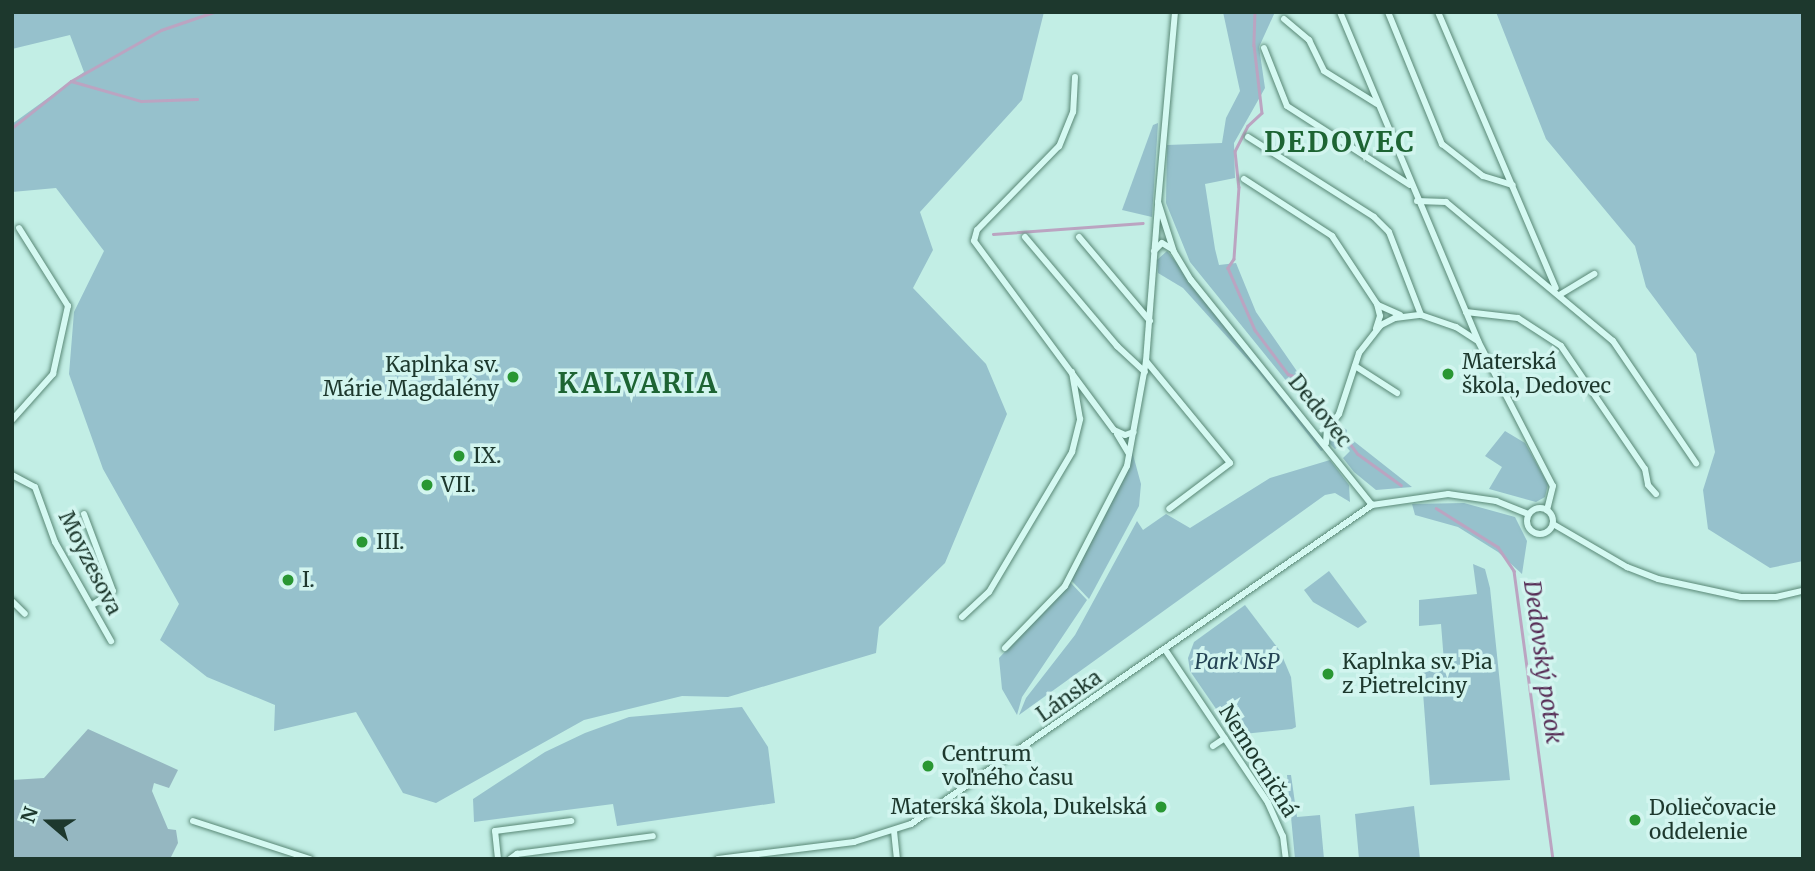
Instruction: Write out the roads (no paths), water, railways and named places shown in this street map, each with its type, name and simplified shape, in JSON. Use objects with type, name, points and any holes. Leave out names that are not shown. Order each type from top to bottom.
[{"type":"street","name":"Dedovec","points":[[1005,648],[1065,586],[1127,466],[1145,372],[1152,256],[1175,12]]},
{"type":"street","points":[[1340,12],[1478,341],[1553,486],[1547,510],[1553,524],[1643,574],[1741,597],[1776,597],[1803,591]]},
{"type":"street","points":[[1388,12],[1442,144],[1483,176],[1513,185]]},
{"type":"street","points":[[1438,12],[1559,292]]},
{"type":"street","points":[[1284,19],[1309,40],[1324,71],[1379,105]]},
{"type":"street","points":[[1264,48],[1287,106],[1412,186]]},
{"type":"street","points":[[1075,77],[1073,112],[1059,146],[974,238],[1127,448],[1127,466]]},
{"type":"street","points":[[1248,136],[1374,216],[1389,232],[1421,315]]},
{"type":"street","points":[[1244,179],[1332,236],[1377,304],[1380,316],[1375,330]]},
{"type":"street","points":[[1418,201],[1446,202],[1559,292],[1613,341],[1696,463]]},
{"type":"street","name":"Dedovec","points":[[1158,202],[1174,252],[1191,280],[1372,505]]},
{"type":"street","points":[[12,420],[53,374],[68,306],[19,228]]},
{"type":"street","points":[[1025,237],[1117,346],[1145,372]]},
{"type":"street","points":[[1079,237],[1150,321]]},
{"type":"street","points":[[1152,256],[1160,243],[1174,252]]},
{"type":"street","points":[[1530,268],[1544,260]]},
{"type":"street","points":[[1559,292],[1594,274]]},
{"type":"street","points":[[1377,304],[1405,316]]},
{"type":"street","points":[[1466,312],[1518,318],[1561,346],[1645,469],[1648,485],[1656,494]]},
{"type":"street","points":[[1375,330],[1405,316],[1421,315],[1456,327],[1478,341]]},
{"type":"street","name":"Dedovec","points":[[1328,448],[1326,430],[1336,419],[1355,366],[1375,330]]},
{"type":"street","points":[[1146,361],[1230,463],[1169,509]]},
{"type":"street","points":[[1355,366],[1397,393]]},
{"type":"street","points":[[962,617],[989,592],[1072,452],[1080,419],[1072,372]]},
{"type":"street","points":[[1114,430],[1125,435],[1135,432]]},
{"type":"street","name":"Moyzesova","points":[[12,475],[35,487],[55,542],[111,641]]},
{"type":"street","points":[[1372,505],[1448,494],[1496,501],[1529,514]]},
{"type":"street","name":"Lánska","points":[[718,859],[854,842],[894,831],[949,800],[1372,505]]},
{"type":"street","points":[[1529,514],[1538,508],[1547,510]]},
{"type":"street","points":[[84,514],[113,591],[92,605]]},
{"type":"street","points":[[1529,514],[1528,526],[1535,533],[1546,533],[1553,524]]},
{"type":"street","points":[[12,601],[25,614]]},
{"type":"street","name":"Nemocničná","points":[[1166,651],[1268,803],[1283,836],[1286,859]]},
{"type":"street","points":[[1213,747],[1225,738]]},
{"type":"street","points":[[193,821],[310,859]]},
{"type":"street","points":[[498,859],[495,831],[571,821]]},
{"type":"street","points":[[894,831],[897,859]]},
{"type":"street","points":[[510,859],[517,854],[653,836]]},
{"type":"waterway","points":[[12,128],[71,81],[161,30],[214,12]]},
{"type":"waterway","name":"Dedovský potok","points":[[1255,12],[1254,45],[1262,113],[1248,126],[1235,151],[1239,187],[1234,259],[1228,268],[1255,330],[1288,374],[1299,378],[1328,416]]},
{"type":"waterway","points":[[71,81],[141,101],[197,99]]},
{"type":"waterway","points":[[993,234],[1143,223]]},
{"type":"waterway","name":"Dedovský potok","points":[[1336,425],[1358,454],[1401,485]]},
{"type":"waterway","name":"Dedovský potok","points":[[1436,508],[1498,547],[1514,571],[1553,859]]},
{"type":"place","name":"Materská škola, Dedovec","points":[[1448,374]]},
{"type":"place","name":"Kaplnka sv. Márie Magdalény","points":[[513,377]]},
{"type":"place","name":"IX.","points":[[459,456]]},
{"type":"place","name":"VII.","points":[[427,485]]},
{"type":"place","name":"III.","points":[[362,542]]},
{"type":"place","name":"I.","points":[[288,580]]},
{"type":"place","name":"Kaplnka sv. Pia z Pietrelciny","points":[[1328,674]]},
{"type":"place","name":"Centrum voľného času","points":[[928,766]]},
{"type":"place","name":"Materská škola, Dukelská","points":[[1161,807]]},
{"type":"place","name":"Doliečovacie oddelenie","points":[[1635,820]]},
{"type":"district","name":"DEDOVEC","points":[[1340,142]]},
{"type":"district","name":"KALVARIA","points":[[638,383]]},
{"type":"park label","name":"Park NsP","points":[[1237,662]]}]
